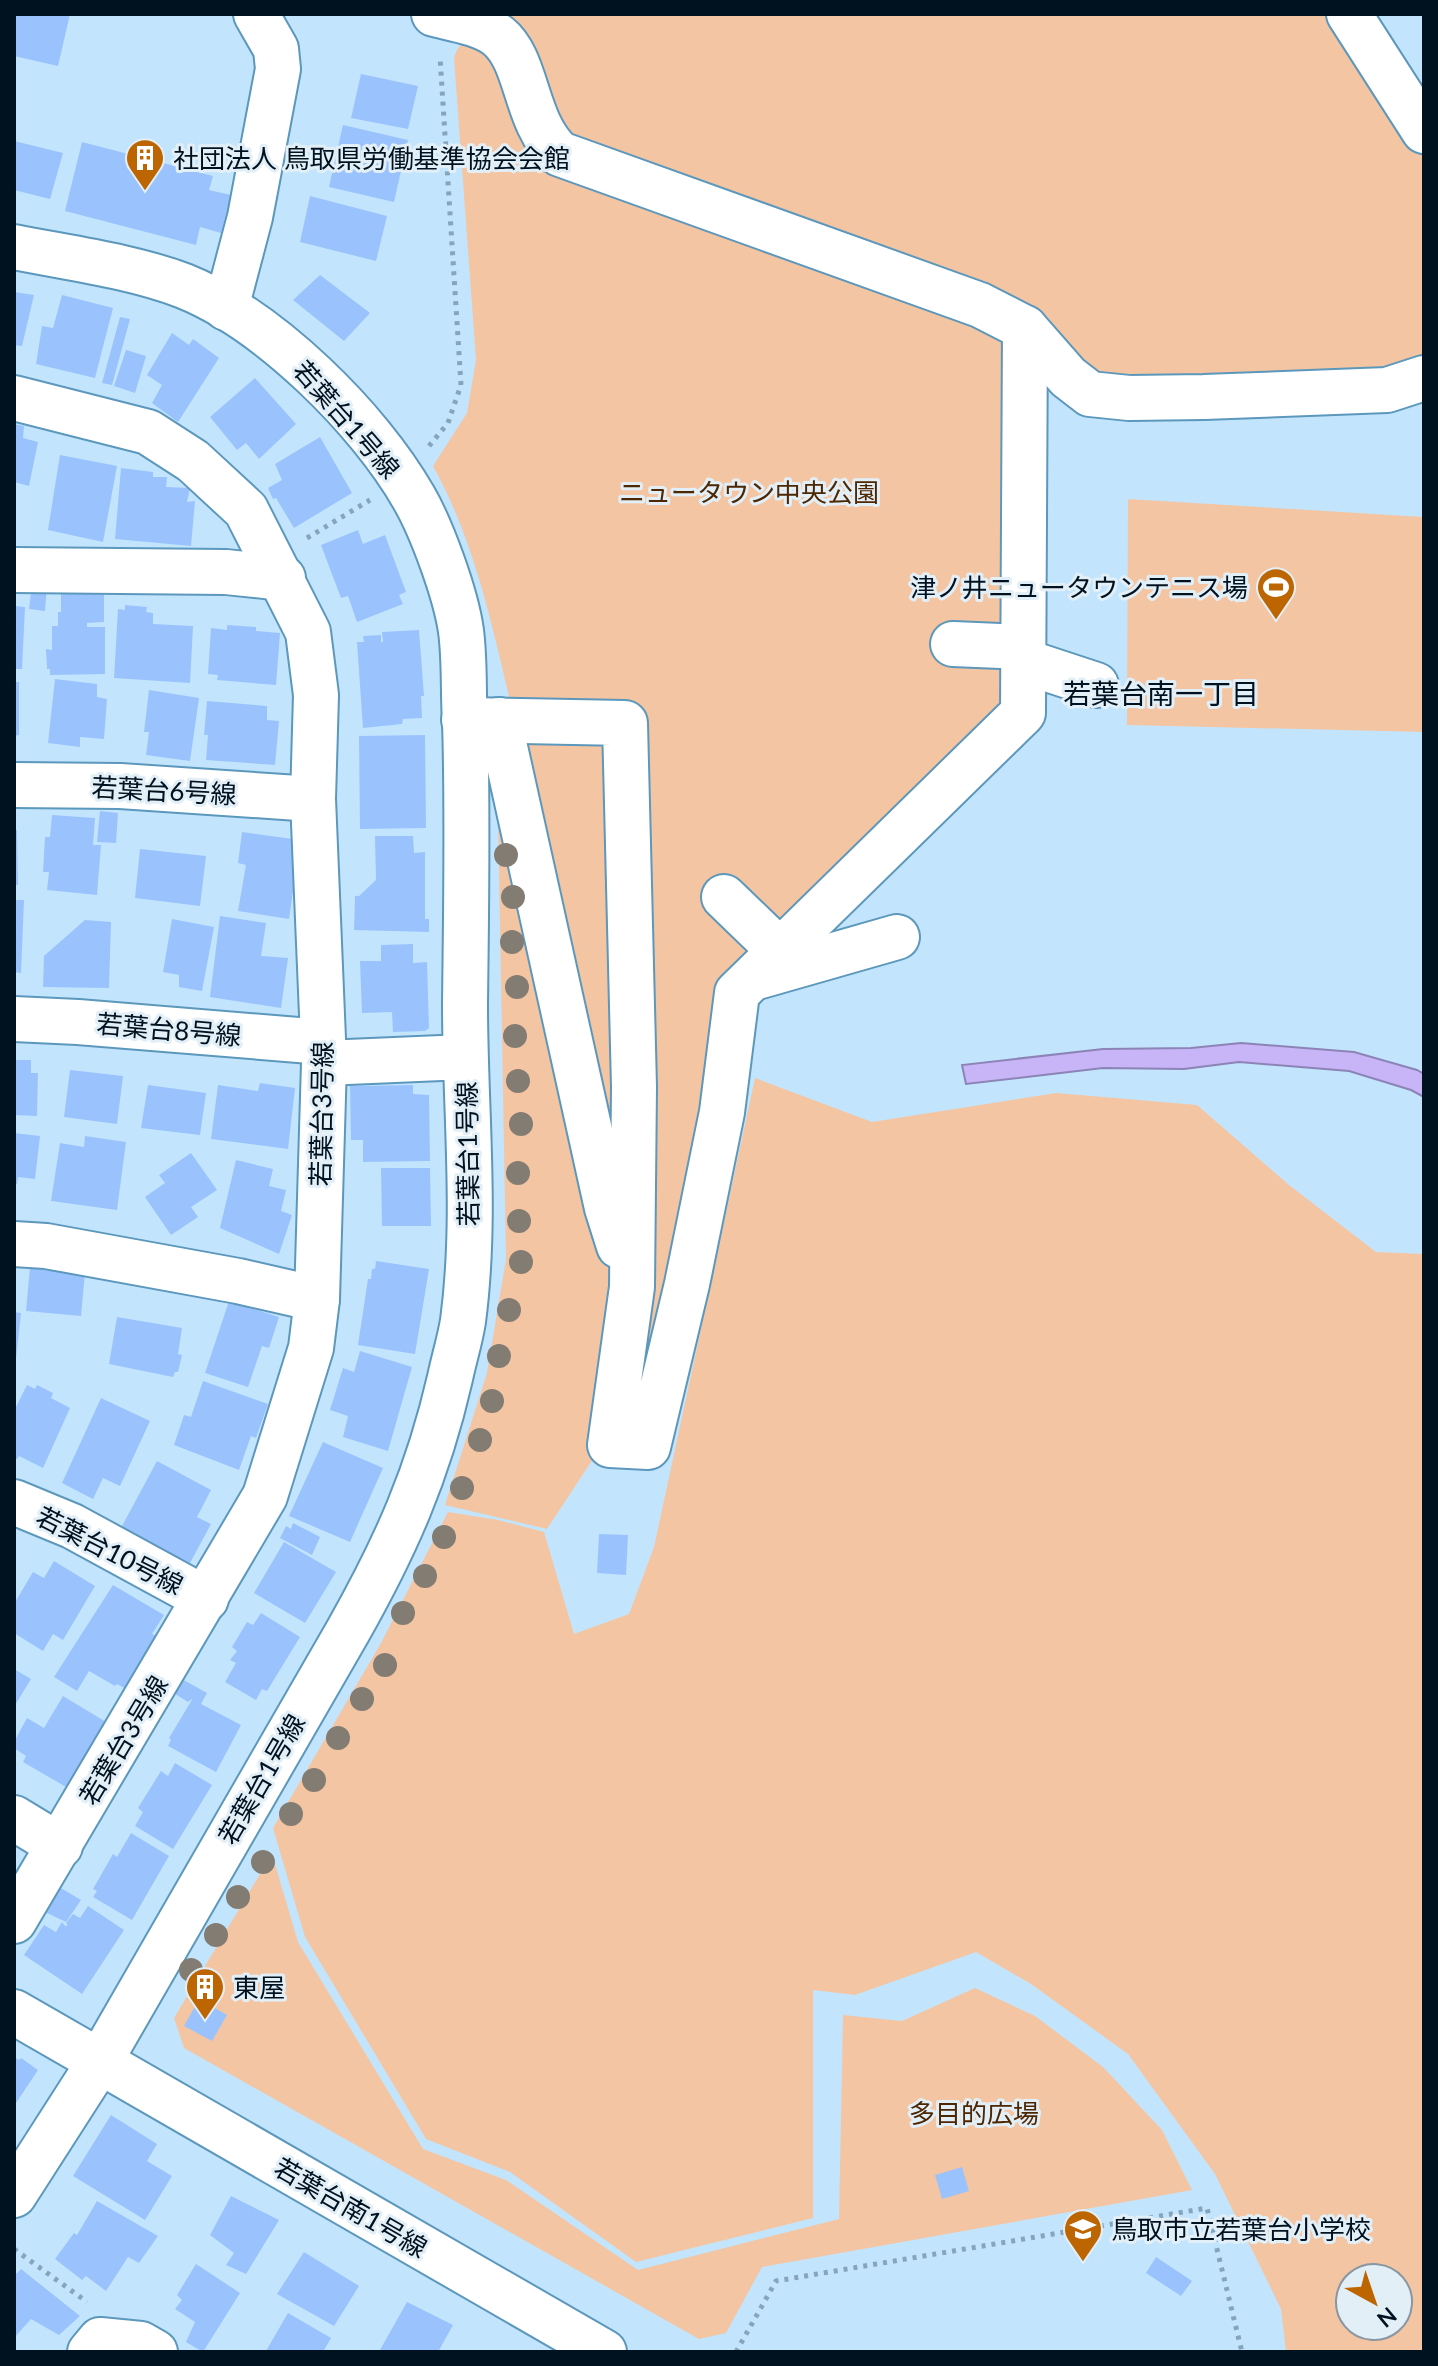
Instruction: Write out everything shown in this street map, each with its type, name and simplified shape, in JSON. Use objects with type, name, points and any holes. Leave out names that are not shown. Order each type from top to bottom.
[{"type":"street","points":[[226,308],[250,217],[278,69],[276,49],[256,14]]},
{"type":"street","points":[[1349,14],[1424,131]]},
{"type":"street","points":[[436,33],[469,23],[497,35],[511,51],[547,143],[560,154],[980,305],[1025,328],[1068,377],[1090,394],[1129,398],[1204,397],[1387,390],[1422,384]]},
{"type":"street","name":"若葉台1号線","points":[[14,247],[103,264],[184,286],[226,308],[278,343],[334,396],[380,449],[414,499],[454,596],[482,720],[467,770],[465,1057],[469,1243],[463,1323],[440,1425],[415,1499],[368,1596],[100,2061],[14,2195]]},
{"type":"street","points":[[632,1287],[607,1208],[482,720],[625,723],[634,1087],[632,1287],[610,1445],[648,1447],[687,1284],[722,1112],[737,993],[1023,713],[1025,328]]},
{"type":"street","name":"若葉台3号線","points":[[14,398],[148,432],[193,461],[246,510],[308,632],[316,695],[313,799],[323,1052],[317,1299],[311,1348],[265,1496],[14,1921]]},
{"type":"street","points":[[14,570],[226,572],[277,569]]},
{"type":"street","points":[[953,644],[1023,654],[1096,685]]},
{"type":"street","name":"若葉台6号線","points":[[14,785],[120,786],[313,799]]},
{"type":"street","points":[[724,897],[765,965]]},
{"type":"street","points":[[765,965],[897,937]]},
{"type":"street","name":"若葉台8号線","points":[[14,1019],[92,1023],[323,1052],[465,1057]]},
{"type":"street","points":[[14,1244],[61,1249],[238,1281],[317,1299]]},
{"type":"street","name":"若葉台10号線","points":[[14,1502],[72,1526],[206,1599]]},
{"type":"street","points":[[14,1818],[60,1846]]},
{"type":"street","name":"若葉台南1号線","points":[[14,2012],[604,2352]]},
{"type":"street","points":[[90,2352],[100,2340],[141,2344],[155,2352]]},
{"type":"path","points":[[425,452],[448,423],[461,385],[442,65],[436,33]]},
{"type":"path","points":[[277,569],[377,496]]},
{"type":"path","points":[[736,2352],[776,2281],[1207,2208],[1242,2352]]},
{"type":"path","points":[[14,2249],[98,2310]]},
{"type":"green space","points":[[479,14],[1330,14],[1418,142],[1424,158],[1424,367],[1128,385],[1078,372],[569,144]]},
{"type":"green space","name":"ニュータウン中央公園","points":[[481,38],[532,148],[1008,332],[1012,655],[1006,707],[760,945],[723,1048],[643,1405],[652,1242],[638,704],[512,709],[471,554],[433,466],[467,413],[476,360],[454,58],[463,43]]},
{"type":"green space","name":"津ノ井ニュータウンテニス場","points":[[1128,499],[1424,517],[1424,732],[1127,725]]},
{"type":"green space","points":[[512,736],[616,736],[626,1249]]},
{"type":"green space","points":[[497,757],[610,1261],[593,1459],[547,1529],[445,1505],[487,1373],[506,1259]]},
{"type":"green space","points":[[755,1078],[872,1122],[1056,1093],[1197,1105],[1289,1185],[1376,1252],[1424,1254],[1424,2352],[1286,2352],[1281,2309],[1215,2174],[1128,2054],[1031,1984],[976,1952],[855,1995],[813,1990],[813,2218],[636,2262],[510,2172],[426,2139],[305,1937],[273,1828],[381,1643],[448,1512],[544,1532],[574,1634],[629,1614],[654,1547]]},
{"type":"green space","name":"多目的広場","points":[[272,1854],[298,1942],[423,2149],[506,2180],[638,2270],[839,2219],[843,2015],[902,2021],[975,1988],[1035,2016],[1103,2067],[1162,2130],[1192,2190],[762,2267],[726,2333],[699,2339],[184,2048],[174,2018]]},
{"type":"shaded area","points":[[1241,1043],[1354,1052],[1417,1070],[1424,1074],[1424,1097],[1349,1071],[1239,1062],[1184,1069],[1103,1068],[966,1084],[962,1065],[1103,1049],[1191,1048]]},
{"type":"building","points":[[14,14],[70,14],[58,66],[14,56]]},
{"type":"building","points":[[361,74],[418,86],[408,129],[351,118]]},
{"type":"building","points":[[343,125],[408,140],[394,202],[329,187]]},
{"type":"building","points":[[14,141],[63,153],[50,199],[14,190]]},
{"type":"building","name":"社団法人 鳥取県労働基準協会会館","points":[[82,142],[213,176],[209,190],[231,195],[221,233],[200,227],[196,245],[65,211]]},
{"type":"building","points":[[310,196],[387,216],[376,261],[300,242]]},
{"type":"building","points":[[320,275],[370,313],[344,341],[293,300]]},
{"type":"building","points":[[14,292],[34,295],[22,346],[14,345]]},
{"type":"building","points":[[62,295],[113,308],[95,378],[36,364],[42,326],[53,328]]},
{"type":"building","points":[[120,317],[130,319],[112,385],[102,383]]},
{"type":"building","points":[[172,333],[189,345],[193,339],[219,358],[178,422],[152,403],[162,385],[147,375]]},
{"type":"building","points":[[126,350],[146,356],[135,393],[114,386]]},
{"type":"building","points":[[255,378],[296,424],[259,459],[246,443],[237,450],[210,417]]},
{"type":"building","points":[[14,424],[24,426],[23,438],[38,442],[29,486],[14,482]]},
{"type":"building","points":[[320,437],[352,493],[294,528],[268,488],[282,480],[275,464]]},
{"type":"building","points":[[60,455],[117,466],[103,542],[48,530]]},
{"type":"building","points":[[121,468],[153,472],[153,477],[167,477],[166,487],[190,488],[187,502],[195,501],[191,546],[115,539]]},
{"type":"building","points":[[358,530],[363,544],[385,535],[406,592],[399,595],[403,604],[357,622],[348,596],[341,598],[321,545]]},
{"type":"building","points":[[32,584],[47,586],[45,611],[29,609]]},
{"type":"building","points":[[104,591],[104,622],[87,623],[87,627],[105,627],[105,674],[50,675],[46,649],[52,650],[52,626],[58,626],[61,592]]},
{"type":"building","points":[[125,605],[147,607],[146,612],[153,613],[153,624],[193,626],[190,683],[114,678],[118,609],[125,610]]},
{"type":"building","points":[[14,606],[25,607],[22,669],[14,669]]},
{"type":"building","points":[[227,625],[280,633],[276,685],[217,680],[218,675],[208,674],[211,628],[227,630]]},
{"type":"building","points":[[419,630],[424,696],[421,696],[422,718],[403,719],[402,724],[363,728],[357,642],[364,642],[363,636],[381,635],[383,642],[382,632]]},
{"type":"building","points":[[55,679],[97,684],[97,697],[107,699],[104,739],[80,737],[80,747],[48,743]]},
{"type":"building","points":[[14,682],[19,682],[19,735],[14,736]]},
{"type":"building","points":[[149,690],[199,698],[190,761],[146,755],[149,732],[144,732]]},
{"type":"building","points":[[207,701],[267,706],[267,720],[279,721],[275,765],[206,760],[208,735],[204,735]]},
{"type":"building","points":[[425,735],[426,828],[360,829],[359,736]]},
{"type":"building","points":[[100,811],[118,813],[116,843],[97,842]]},
{"type":"building","points":[[52,815],[95,818],[93,845],[101,845],[97,895],[47,890],[49,872],[43,872],[45,837],[50,837]]},
{"type":"building","points":[[14,830],[17,830],[18,885],[14,885]]},
{"type":"building","points":[[242,832],[293,839],[291,849],[299,850],[289,919],[238,911],[246,865],[238,863]]},
{"type":"building","points":[[375,836],[413,836],[414,853],[425,852],[425,919],[429,919],[429,932],[354,930],[355,896],[359,896],[376,880]]},
{"type":"building","points":[[140,849],[206,856],[200,906],[135,898]]},
{"type":"building","points":[[14,900],[24,900],[21,973],[14,972]]},
{"type":"building","points":[[220,916],[266,923],[261,956],[288,958],[281,1008],[210,997]]},
{"type":"building","points":[[172,919],[214,927],[202,991],[179,987],[179,975],[163,972]]},
{"type":"building","points":[[85,920],[111,922],[109,988],[43,987],[44,956]]},
{"type":"building","points":[[413,944],[413,963],[427,962],[429,1028],[425,1031],[393,1032],[392,1012],[362,1013],[360,961],[381,961],[381,945]]},
{"type":"building","points":[[14,1060],[31,1060],[31,1073],[38,1073],[37,1116],[14,1115]]},
{"type":"building","points":[[70,1070],[123,1076],[117,1124],[64,1117]]},
{"type":"building","points":[[260,1083],[295,1088],[288,1149],[211,1139],[218,1085],[258,1091]]},
{"type":"building","points":[[148,1085],[206,1093],[200,1135],[141,1128]]},
{"type":"building","points":[[413,1085],[413,1094],[429,1095],[430,1161],[363,1162],[363,1140],[351,1140],[350,1086]]},
{"type":"building","points":[[14,1133],[40,1136],[35,1179],[18,1177],[17,1184],[14,1184]]},
{"type":"building","points":[[85,1136],[126,1142],[117,1210],[51,1201],[60,1143],[84,1147]]},
{"type":"building","points":[[191,1153],[217,1190],[191,1207],[198,1217],[171,1235],[145,1197],[165,1183],[159,1175]]},
{"type":"building","points":[[236,1160],[273,1169],[269,1186],[286,1190],[281,1211],[292,1215],[279,1254],[220,1228]]},
{"type":"building","points":[[381,1168],[430,1168],[431,1226],[382,1226]]},
{"type":"building","points":[[376,1261],[429,1269],[415,1354],[358,1345],[368,1279],[371,1279]]},
{"type":"building","points":[[30,1267],[85,1272],[81,1316],[26,1311]]},
{"type":"building","points":[[229,1301],[279,1317],[269,1348],[262,1346],[248,1387],[205,1373]]},
{"type":"building","points":[[14,1312],[21,1313],[16,1359],[14,1358]]},
{"type":"building","points":[[117,1317],[182,1328],[178,1354],[182,1355],[178,1372],[173,1377],[109,1364]]},
{"type":"building","points":[[360,1351],[412,1367],[388,1451],[343,1437],[348,1416],[330,1410],[343,1368],[354,1372]]},
{"type":"building","points":[[203,1381],[268,1404],[256,1438],[251,1436],[239,1470],[174,1445],[184,1415],[191,1417]]},
{"type":"building","points":[[27,1385],[35,1389],[37,1385],[53,1393],[51,1398],[70,1408],[43,1468],[19,1456],[14,1458],[14,1411]]},
{"type":"building","points":[[101,1398],[150,1421],[120,1486],[103,1478],[93,1499],[62,1483]]},
{"type":"building","points":[[323,1442],[383,1468],[350,1542],[289,1516]]},
{"type":"building","points":[[157,1461],[211,1490],[197,1517],[211,1524],[190,1563],[121,1528]]},
{"type":"building","points":[[293,1523],[320,1537],[312,1555],[280,1538],[286,1526],[291,1529]]},
{"type":"building","points":[[599,1534],[628,1535],[626,1575],[597,1573]]},
{"type":"building","points":[[284,1542],[336,1572],[305,1623],[254,1593]]},
{"type":"building","points":[[54,1561],[95,1586],[63,1640],[53,1634],[43,1651],[14,1633],[14,1604],[33,1572],[44,1578]]},
{"type":"building","points":[[113,1585],[164,1615],[152,1634],[157,1636],[126,1689],[89,1671],[77,1691],[54,1677]]},
{"type":"building","points":[[261,1613],[300,1637],[267,1691],[262,1689],[256,1700],[225,1682],[236,1663],[230,1660],[237,1651],[232,1647],[247,1622],[253,1625]]},
{"type":"building","points":[[14,1669],[31,1679],[14,1707]]},
{"type":"building","points":[[180,1678],[207,1693],[201,1704],[241,1725],[216,1772],[168,1746],[169,1738],[193,1698],[188,1702],[172,1692]]},
{"type":"building","points":[[63,1696],[106,1722],[66,1787],[23,1762],[26,1756],[14,1748],[27,1718],[44,1728]]},
{"type":"building","points":[[175,1763],[212,1785],[173,1849],[135,1826],[143,1812],[138,1808],[161,1771],[168,1776]]},
{"type":"building","points":[[131,1833],[169,1856],[132,1920],[93,1897],[97,1891],[93,1889],[113,1854],[117,1857]]},
{"type":"building","points":[[59,1887],[81,1900],[66,1922],[45,1912]]},
{"type":"building","points":[[88,1906],[124,1930],[82,1994],[24,1955],[44,1925],[56,1932],[62,1922],[68,1925],[66,1923],[73,1914],[80,1918]]},
{"type":"building","name":"東屋","points":[[199,1999],[227,2015],[212,2041],[184,2026]]},
{"type":"building","points":[[14,2057],[21,2058],[38,2070],[14,2106]]},
{"type":"building","points":[[111,2115],[157,2144],[147,2161],[172,2176],[145,2220],[73,2176]]},
{"type":"building","points":[[962,2167],[969,2191],[942,2199],[935,2175]]},
{"type":"building","points":[[231,2196],[279,2220],[246,2274],[226,2265],[234,2253],[210,2235]]},
{"type":"building","points":[[97,2201],[158,2236],[139,2263],[128,2257],[106,2291],[86,2276],[82,2280],[55,2259],[74,2233],[77,2235]]},
{"type":"building","points":[[304,2252],[359,2286],[334,2326],[277,2294]]},
{"type":"building","points":[[1156,2257],[1192,2281],[1181,2296],[1146,2273]]},
{"type":"building","points":[[196,2264],[240,2293],[203,2352],[186,2342],[195,2322],[175,2309],[182,2300],[177,2295]]},
{"type":"building","points":[[21,2269],[80,2316],[59,2335],[31,2319],[14,2338],[14,2272],[16,2274]]},
{"type":"building","points":[[407,2302],[453,2325],[438,2352],[380,2350]]},
{"type":"building","points":[[288,2313],[331,2338],[323,2352],[266,2351]]},
{"type":"place","name":"社団法人 鳥取県労働基準協会会館","points":[[145,192]]},
{"type":"place","name":"津ノ井ニュータウンテニス場","points":[[1276,621]]},
{"type":"place","name":"東屋","points":[[205,2021]]},
{"type":"place","name":"鳥取市立若葉台小学校","points":[[1083,2263]]},
{"type":"district","name":"若葉台南一丁目","points":[[1161,693]]}]
